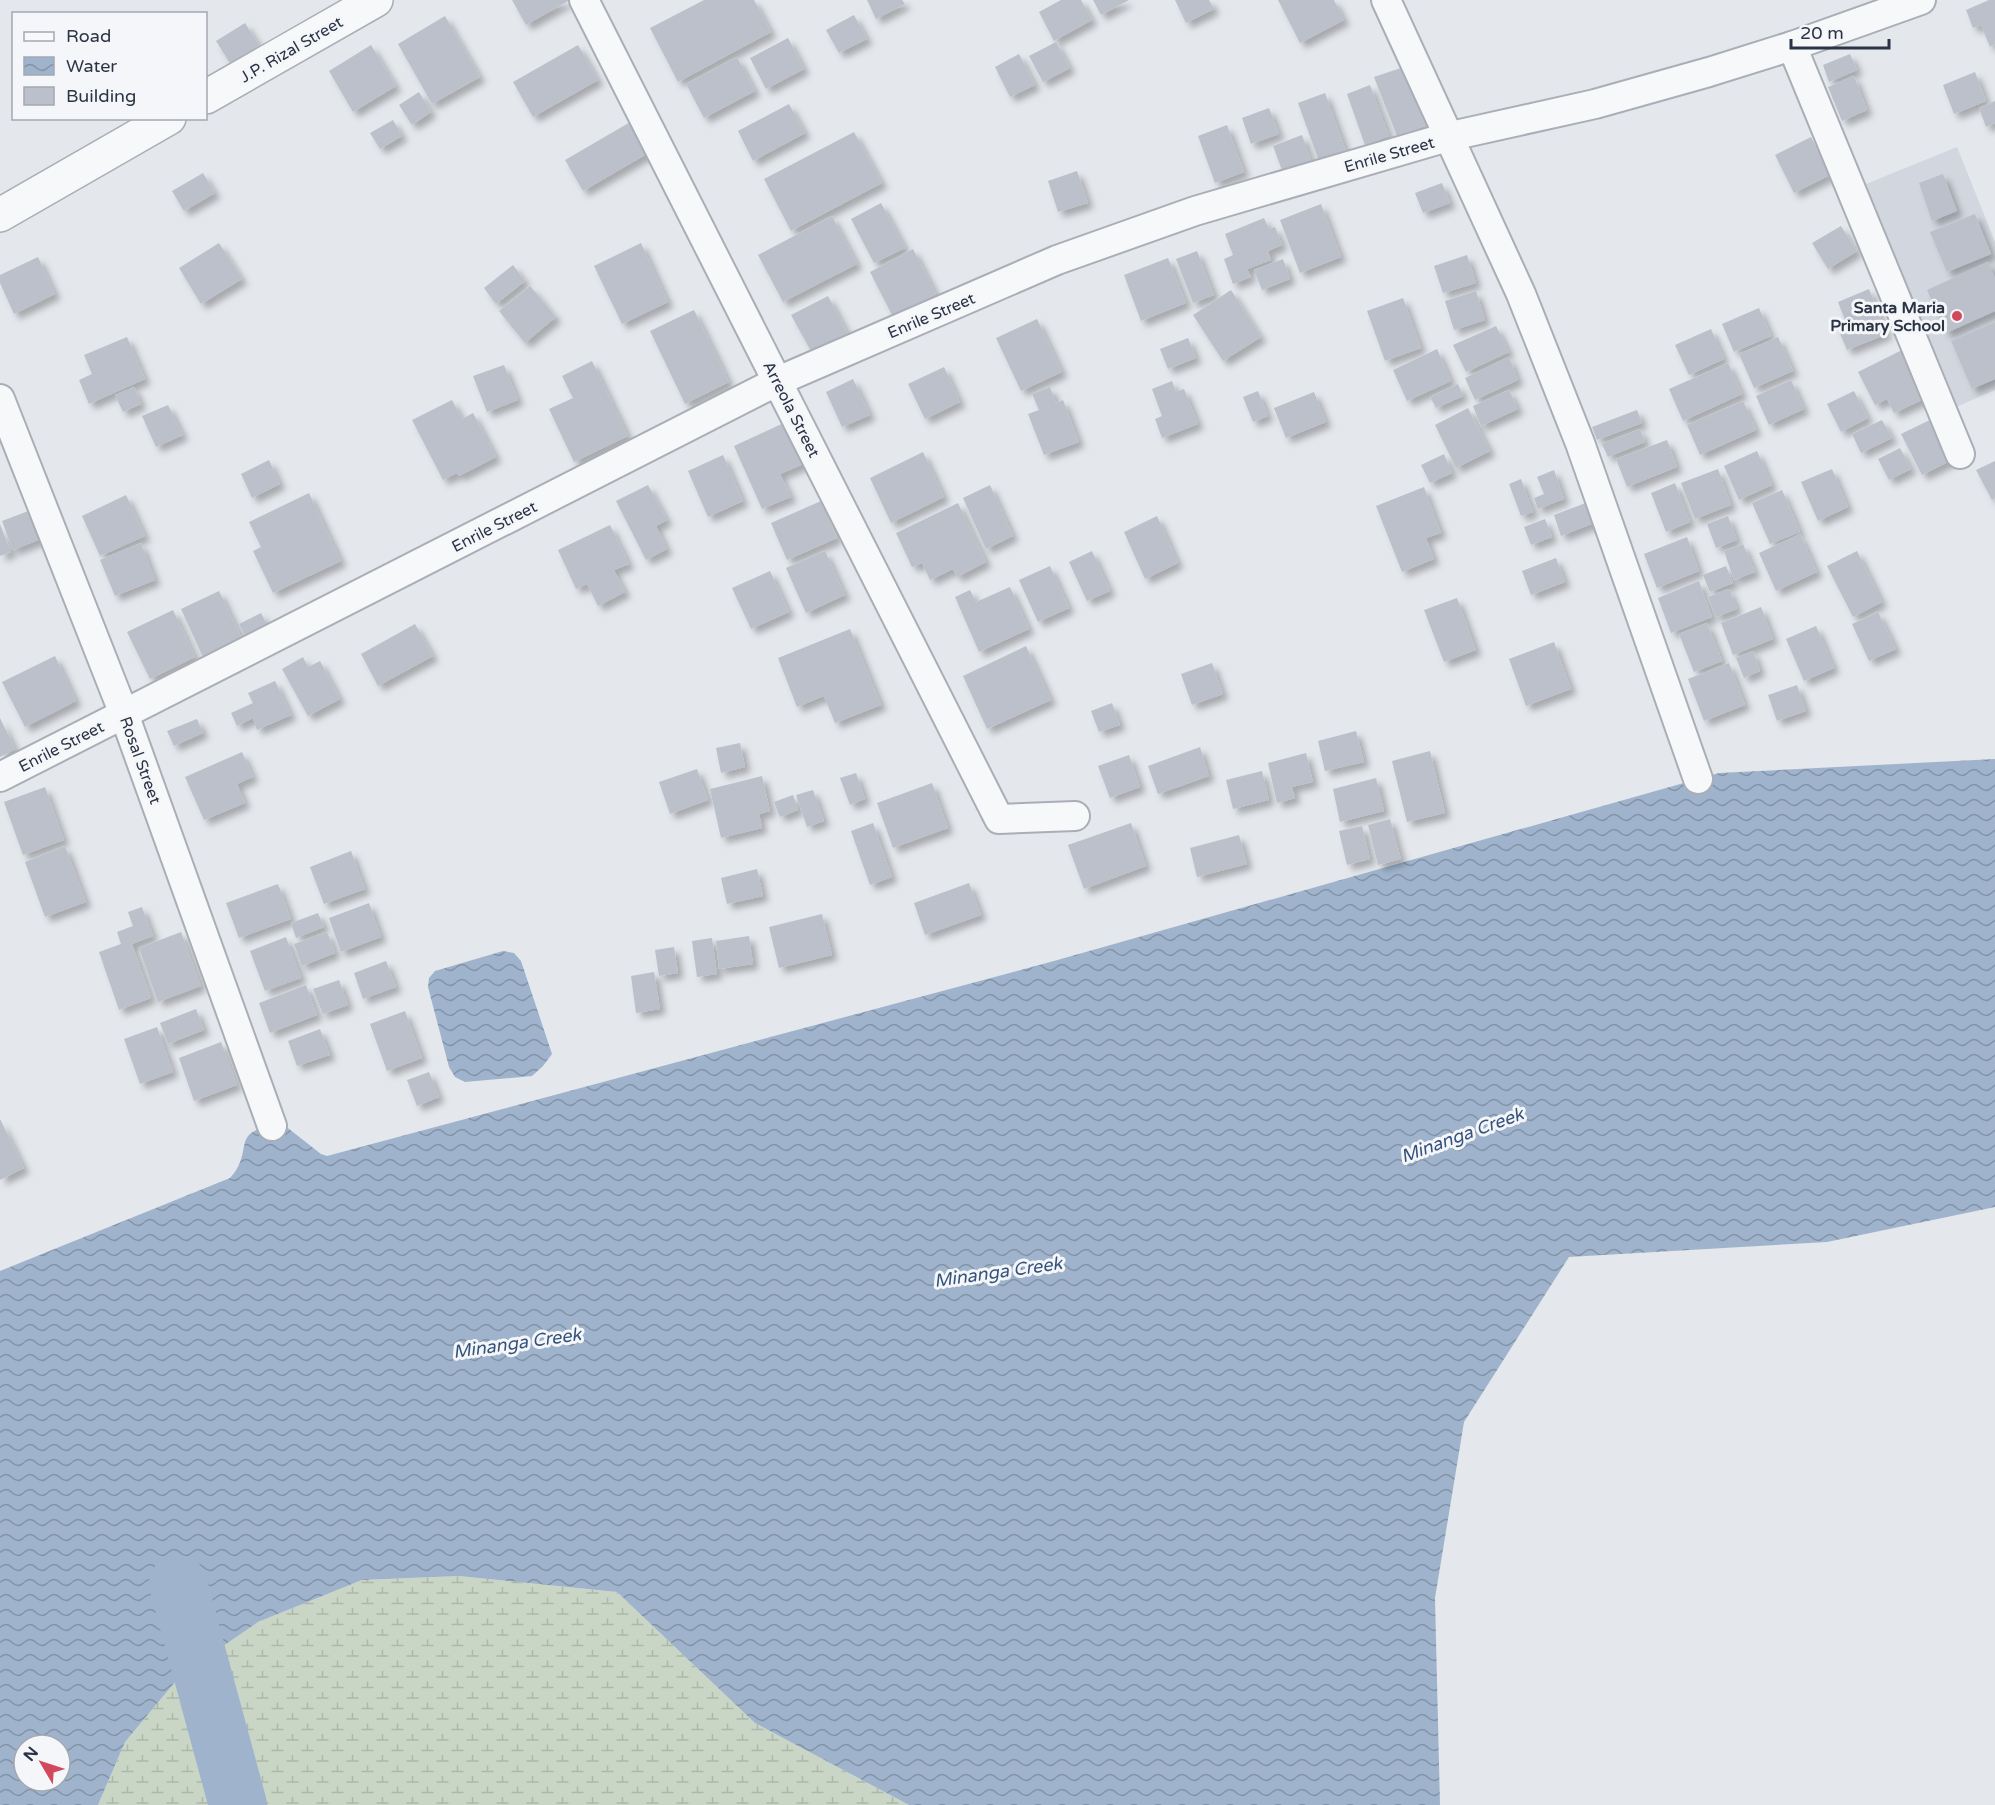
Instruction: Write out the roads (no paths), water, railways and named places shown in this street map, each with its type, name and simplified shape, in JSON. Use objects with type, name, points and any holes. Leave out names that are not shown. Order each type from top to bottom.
[{"type":"street","name":"J.P. Rizal Street","points":[[207,97],[376,0]]},
{"type":"street","name":"Arreola Street","points":[[584,0],[999,819],[1075,816]]},
{"type":"street","points":[[1386,0],[1451,136],[1521,294],[1598,488],[1698,779]]},
{"type":"street","name":"Enrile Street","points":[[0,777],[778,381],[1057,260],[1195,211],[1451,136],[1595,104],[1792,46],[1921,0]]},
{"type":"street","points":[[1792,46],[1960,454]]},
{"type":"street","points":[[0,215],[166,120]]},
{"type":"street","name":"Rosal Street","points":[[0,399],[124,714],[272,1126]]},
{"type":"water","name":"Minanga Creek","points":[[1995,759],[1995,1207],[1827,1242],[1569,1257],[1464,1422],[1435,1598],[1440,1805],[909,1805],[755,1723],[617,1592],[459,1576],[362,1580],[258,1622],[181,1675],[125,1742],[98,1805],[0,1805],[0,1271],[230,1178],[238,1168],[248,1136],[266,1127],[284,1125],[321,1154],[327,1156],[1054,961],[1719,773]]},
{"type":"water","points":[[503,951],[514,953],[521,961],[552,1054],[532,1076],[465,1082],[455,1077],[449,1067],[428,987],[429,978],[435,971]]},
{"type":"waterway","points":[[178,1584],[238,1805]]},
{"type":"place","name":"Santa Maria Primary School","points":[[1957,316]]}]
